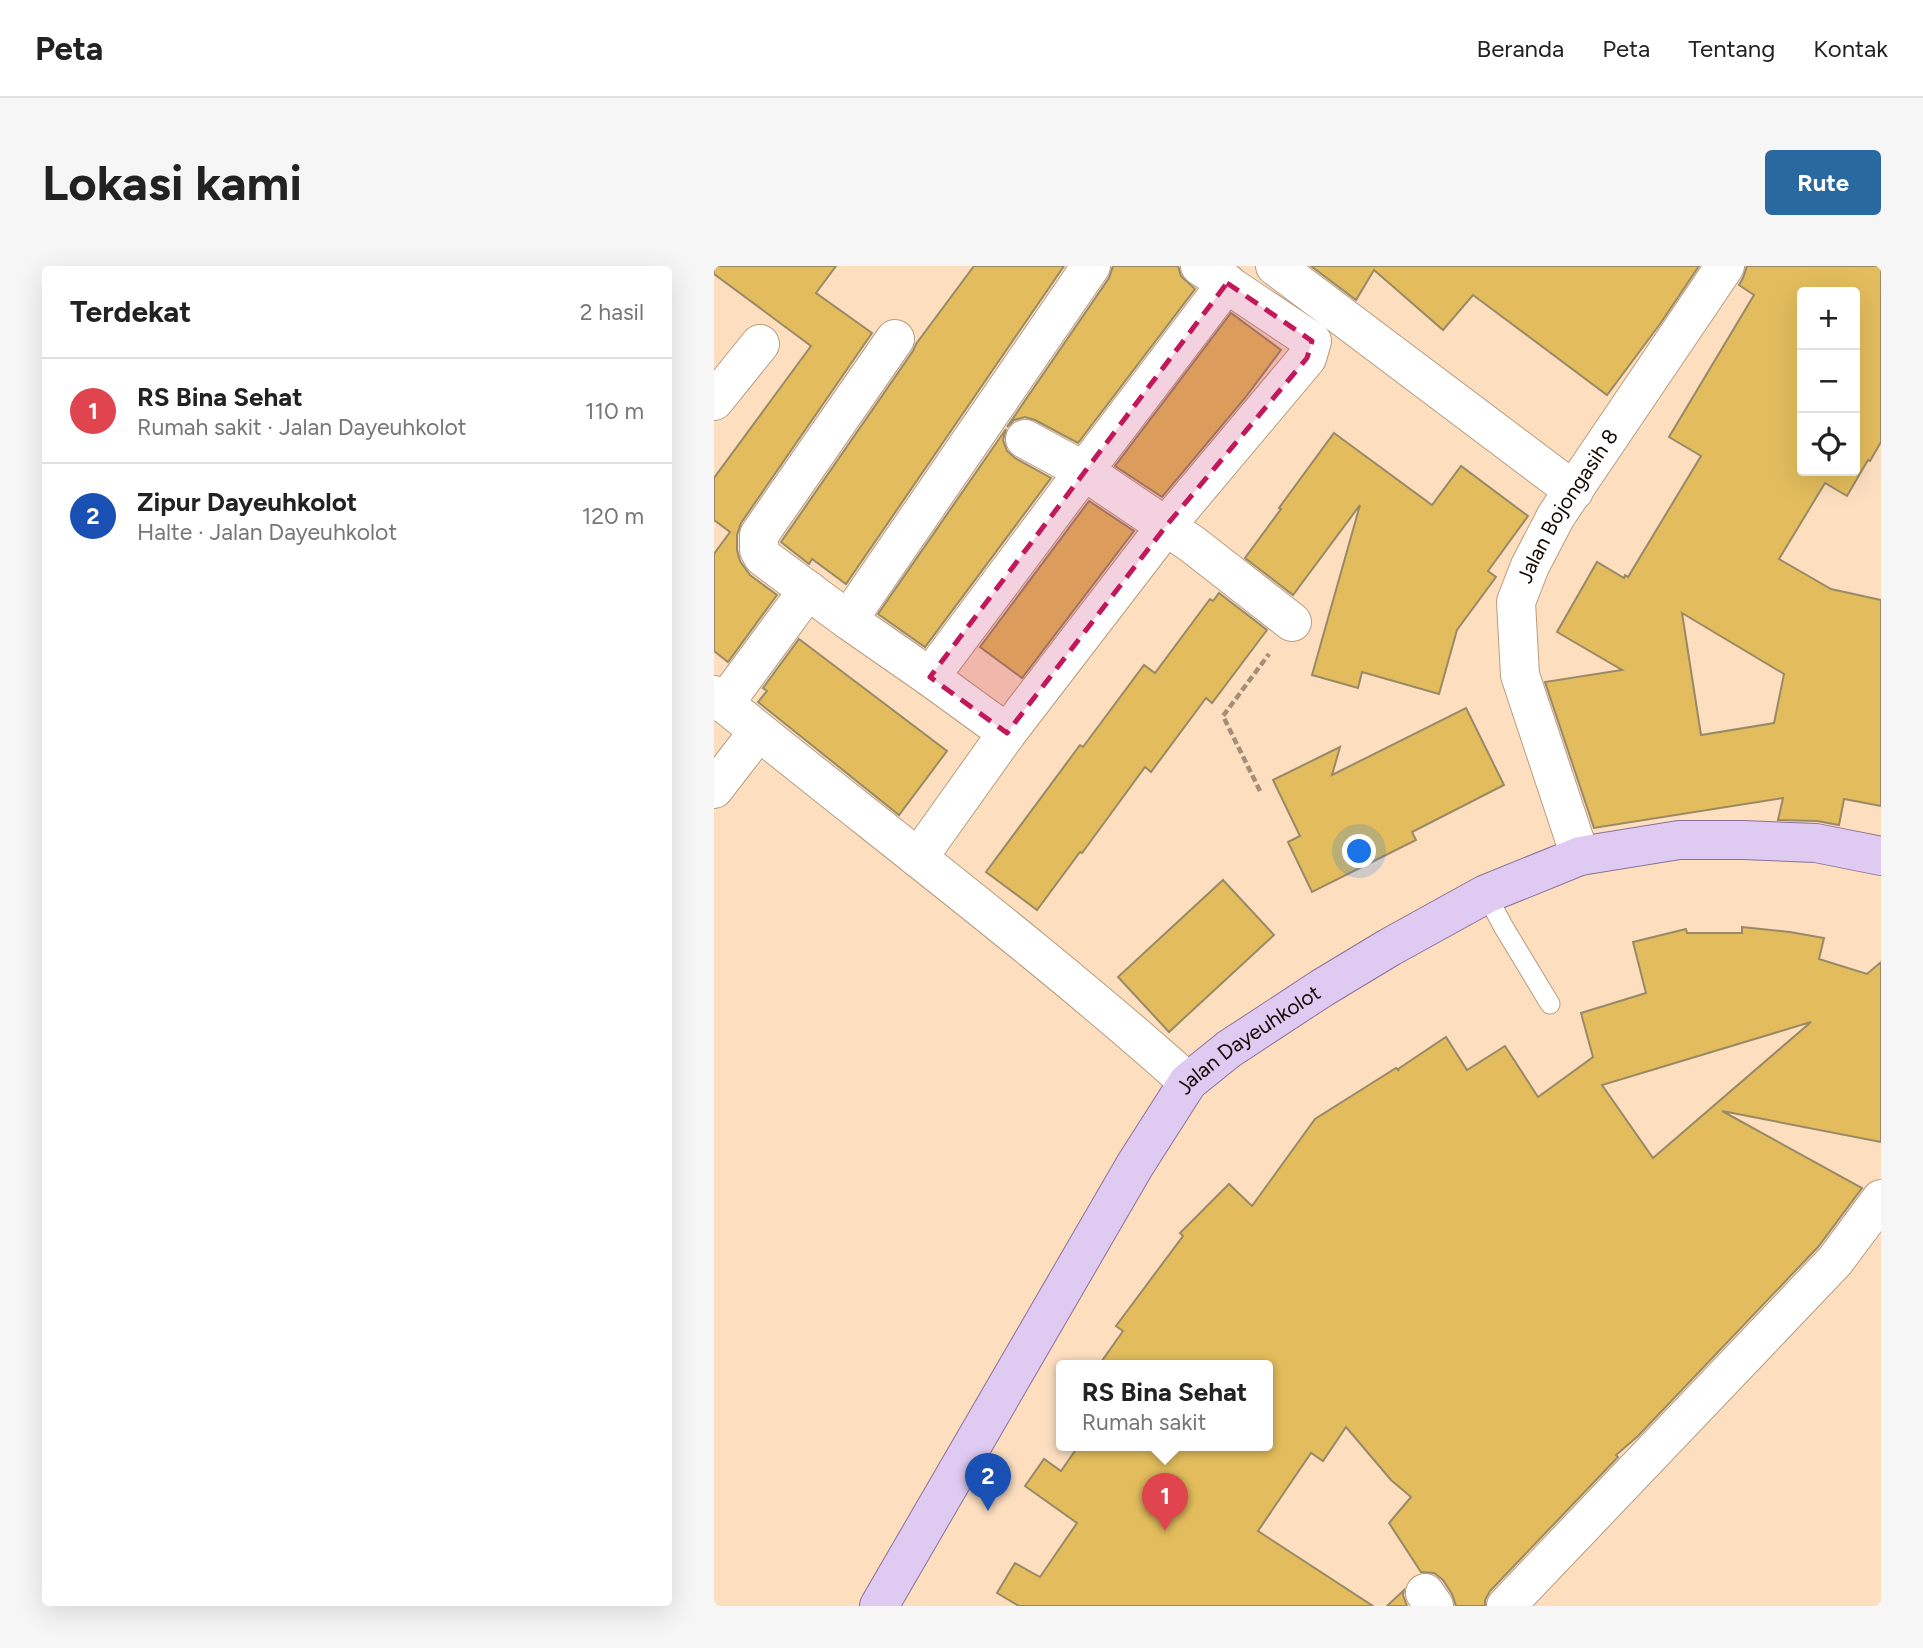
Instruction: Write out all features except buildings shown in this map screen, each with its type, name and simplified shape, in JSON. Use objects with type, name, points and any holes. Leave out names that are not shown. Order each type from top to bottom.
[{"type":"main road","name":"Jalan Dayeuhkolot","points":[[879,1606],[1135,1165],[1188,1082],[1229,1049],[1322,988],[1486,894],[1580,856],[1679,840],[1743,840],[1816,844],[1881,856]]},
{"type":"street","points":[[848,620],[1091,266]]},
{"type":"street","points":[[1275,266],[1574,491]]},
{"type":"street","name":"Jalan Bojongasih 8","points":[[1580,856],[1520,675],[1516,602],[1530,566],[1556,516],[1709,272]]},
{"type":"street","points":[[918,858],[1007,733],[1166,526],[1307,358],[1312,341],[1214,275],[1084,471],[930,677]]},
{"type":"street","points":[[895,339],[759,535],[759,550],[763,557],[848,620],[1007,733]]},
{"type":"street","points":[[714,401],[760,344]]},
{"type":"street","points":[[1025,439],[1084,471],[1166,526],[1292,622]]},
{"type":"street","points":[[808,590],[719,700],[1136,1035],[1188,1082]]},
{"type":"street","points":[[714,789],[758,732]]},
{"type":"street","points":[[1506,1606],[1835,1261],[1881,1199]]},
{"type":"lane","points":[[1486,894],[1550,1004]]},
{"type":"path","points":[[1260,792],[1223,716],[1292,622]]},
{"type":"highlighted area","points":[[1227,283],[1312,341],[1307,358],[1166,526],[1007,733],[930,677]]},
{"type":"place","name":"Zipur Dayeuhkolot","points":[[988,1511]]},
{"type":"place","name":"RS Bina Sehat","points":[[1165,1531]]}]
